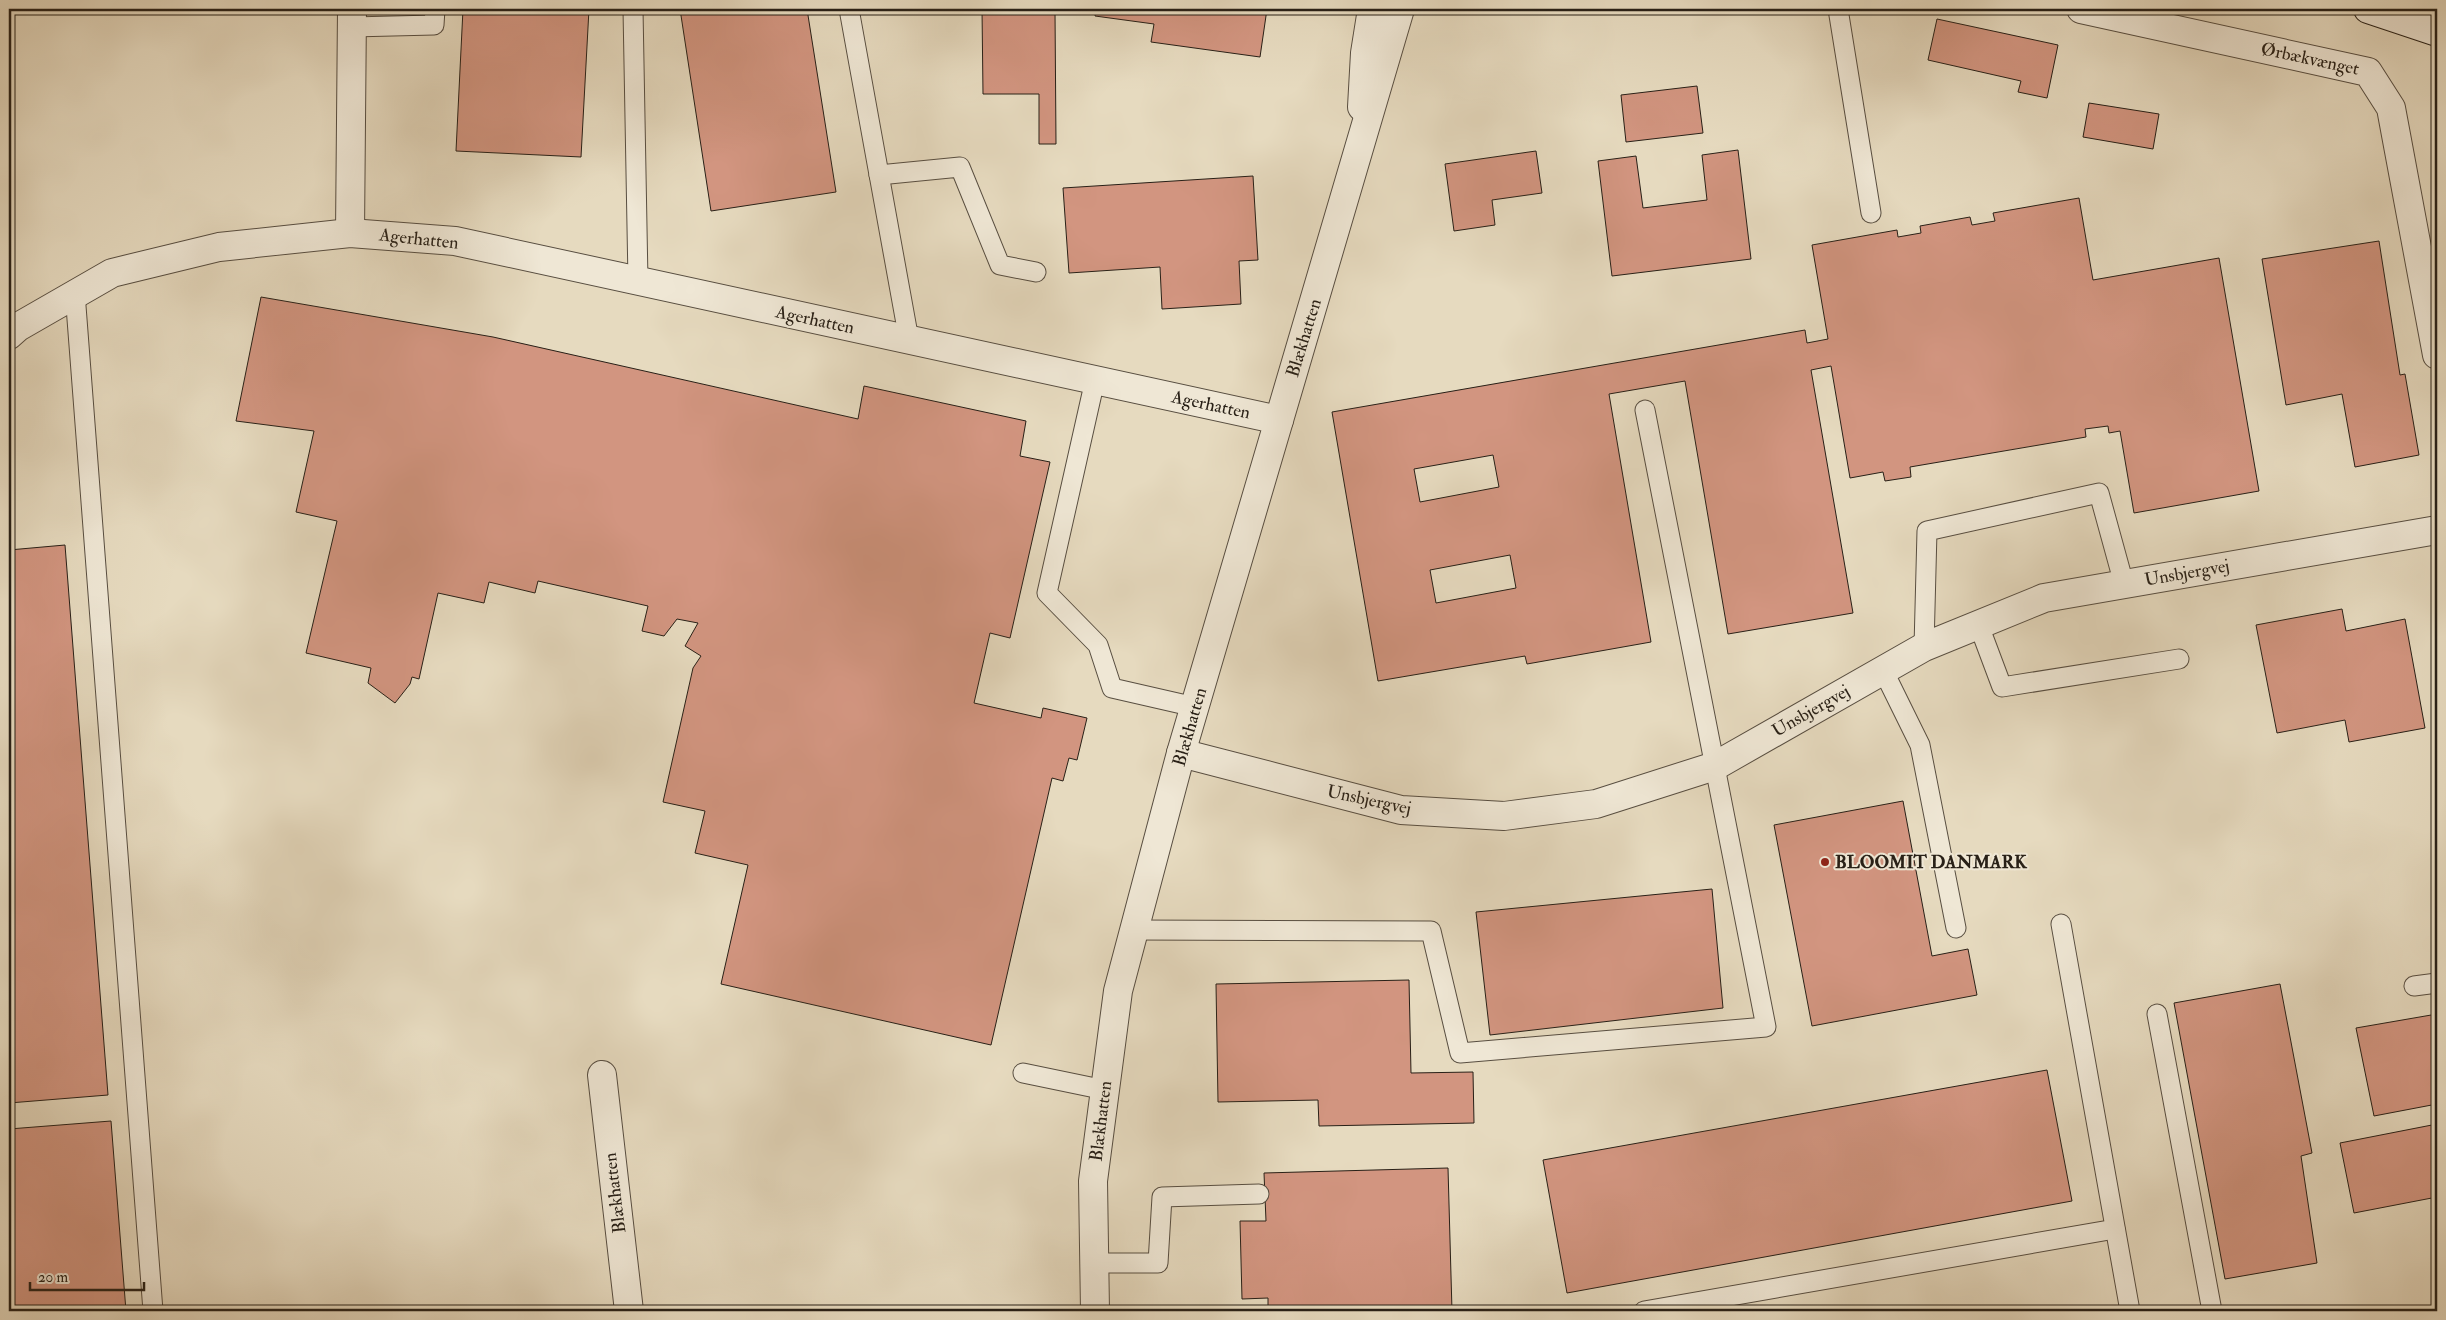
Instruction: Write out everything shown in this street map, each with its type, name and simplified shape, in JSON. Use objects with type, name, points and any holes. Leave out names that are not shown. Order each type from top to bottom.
[{"type":"street","name":"Blækhatten","points":[[1359,156],[1365,53],[1372,9]]},
{"type":"street","name":"Blækhatten","points":[[1095,1311],[1093,1181],[1118,991],[1181,754],[1359,156],[1400,9]]},
{"type":"street","name":"Ørbækvænget","points":[[2081,9],[2368,72],[2392,108],[2437,355]]},
{"type":"street","points":[[2368,9],[2437,32]]},
{"type":"street","points":[[350,233],[352,18]]},
{"type":"street","name":"Agerhatten","points":[[9,335],[112,272],[219,247],[350,233],[455,241],[1279,420]]},
{"type":"street","name":"Unsbjergvej","points":[[1181,754],[1401,810],[1504,816],[1596,804],[1715,766],[1924,647],[2044,598],[2437,530]]},
{"type":"street","name":"Blækhatten","points":[[602,1075],[629,1311]]},
{"type":"lane","points":[[352,18],[434,25],[434,9]]},
{"type":"lane","points":[[633,9],[638,281]]},
{"type":"lane","points":[[849,9],[909,340]]},
{"type":"lane","points":[[1838,9],[1872,213]]},
{"type":"lane","points":[[879,175],[960,167],[1000,265],[1036,272]]},
{"type":"lane","points":[[75,293],[154,1311]]},
{"type":"lane","points":[[1095,380],[1047,592],[1098,645],[1112,688],[1195,707]]},
{"type":"lane","points":[[1134,930],[1431,930],[1460,1053],[1766,1027],[1645,410]]},
{"type":"lane","points":[[1924,647],[1927,531],[2099,494],[2124,584]]},
{"type":"lane","points":[[1978,624],[2002,687],[2179,658]]},
{"type":"lane","points":[[1883,670],[1920,745],[1956,928]]},
{"type":"lane","points":[[2061,924],[2130,1311]]},
{"type":"lane","points":[[2414,986],[2437,983]]},
{"type":"lane","points":[[2157,1014],[2212,1311]]},
{"type":"lane","points":[[1022,1073],[1105,1090]]},
{"type":"lane","points":[[1094,1263],[1158,1263],[1162,1197],[1259,1194]]},
{"type":"lane","points":[[1644,1311],[2115,1230]]},
{"type":"building","points":[[463,9],[589,9],[581,157],[456,151]]},
{"type":"building","points":[[680,9],[807,9],[836,192],[711,211]]},
{"type":"building","points":[[912,9],[932,9],[932,12],[912,12]]},
{"type":"building","points":[[982,9],[1055,11],[1056,144],[1039,144],[1039,94],[983,94]]},
{"type":"building","points":[[1096,9],[1267,9],[1260,57],[1151,42],[1154,24],[1095,16]]},
{"type":"building","points":[[1937,19],[2058,45],[2047,98],[2018,92],[2021,81],[1928,60]]},
{"type":"building","points":[[1697,86],[1703,133],[1626,142],[1621,95]]},
{"type":"building","points":[[2089,103],[2159,114],[2153,149],[2083,137]]},
{"type":"building","points":[[1738,150],[1751,259],[1612,276],[1598,161],[1636,156],[1643,208],[1707,200],[1702,155]]},
{"type":"building","points":[[1536,151],[1542,193],[1492,200],[1495,225],[1454,231],[1445,164]]},
{"type":"building","points":[[1253,176],[1258,260],[1239,261],[1241,304],[1162,309],[1160,267],[1069,273],[1063,188]]},
{"type":"building","points":[[2079,198],[2093,280],[2219,258],[2259,491],[2134,513],[2120,431],[2109,433],[2108,426],[2085,429],[2086,437],[1910,467],[1911,477],[1885,481],[1883,472],[1850,478],[1831,366],[1811,370],[1853,613],[1728,634],[1685,381],[1609,394],[1651,642],[1527,664],[1525,656],[1378,681],[1332,412],[1805,330],[1807,343],[1828,339],[1812,245],[1897,230],[1898,237],[1921,233],[1920,226],[1970,217],[1972,225],[1995,221],[1993,213]],"holes":[[[1493,455],[1499,487],[1420,502],[1414,469]],[[1510,555],[1516,588],[1436,603],[1430,570]]]},
{"type":"building","points":[[2379,241],[2400,375],[2405,374],[2419,455],[2355,467],[2342,394],[2286,405],[2262,259]]},
{"type":"building","points":[[261,297],[493,337],[858,419],[864,386],[1026,421],[1020,456],[1050,462],[1010,638],[990,633],[974,703],[1041,718],[1043,708],[1087,718],[1077,760],[1069,758],[1063,781],[1052,778],[991,1045],[721,984],[748,865],[695,853],[705,811],[663,802],[693,668],[701,656],[685,646],[698,623],[677,619],[664,636],[642,631],[648,606],[538,581],[535,593],[489,582],[484,603],[438,593],[419,679],[412,677],[410,684],[395,703],[368,683],[371,668],[306,653],[337,521],[296,512],[314,431],[236,421]]},
{"type":"building","points":[[65,545],[108,1095],[9,1103],[9,550]]},
{"type":"building","points":[[2342,609],[2346,631],[2405,619],[2425,728],[2349,742],[2345,720],[2277,733],[2256,625]]},
{"type":"building","points":[[1903,801],[1932,956],[1968,949],[1977,995],[1812,1026],[1774,825]]},
{"type":"building","points":[[1712,889],[1723,1008],[1490,1035],[1476,912]]},
{"type":"building","points":[[1409,980],[1411,1073],[1473,1072],[1474,1123],[1319,1126],[1318,1100],[1218,1102],[1216,984]]},
{"type":"building","points":[[2280,984],[2312,1153],[2301,1156],[2317,1263],[2225,1279],[2174,1003]]},
{"type":"building","points":[[2437,1014],[2437,1104],[2374,1116],[2356,1028]]},
{"type":"building","points":[[2047,1070],[2072,1201],[1567,1293],[1543,1160]]},
{"type":"building","points":[[111,1121],[126,1311],[9,1311],[9,1129]]},
{"type":"building","points":[[2437,1124],[2437,1197],[2354,1213],[2340,1143]]},
{"type":"building","points":[[1448,1168],[1452,1311],[1268,1311],[1268,1298],[1242,1299],[1240,1221],[1266,1221],[1264,1173]]},
{"type":"place","name":"BLOOMIT DANMARK","points":[[1825,862]]}]
